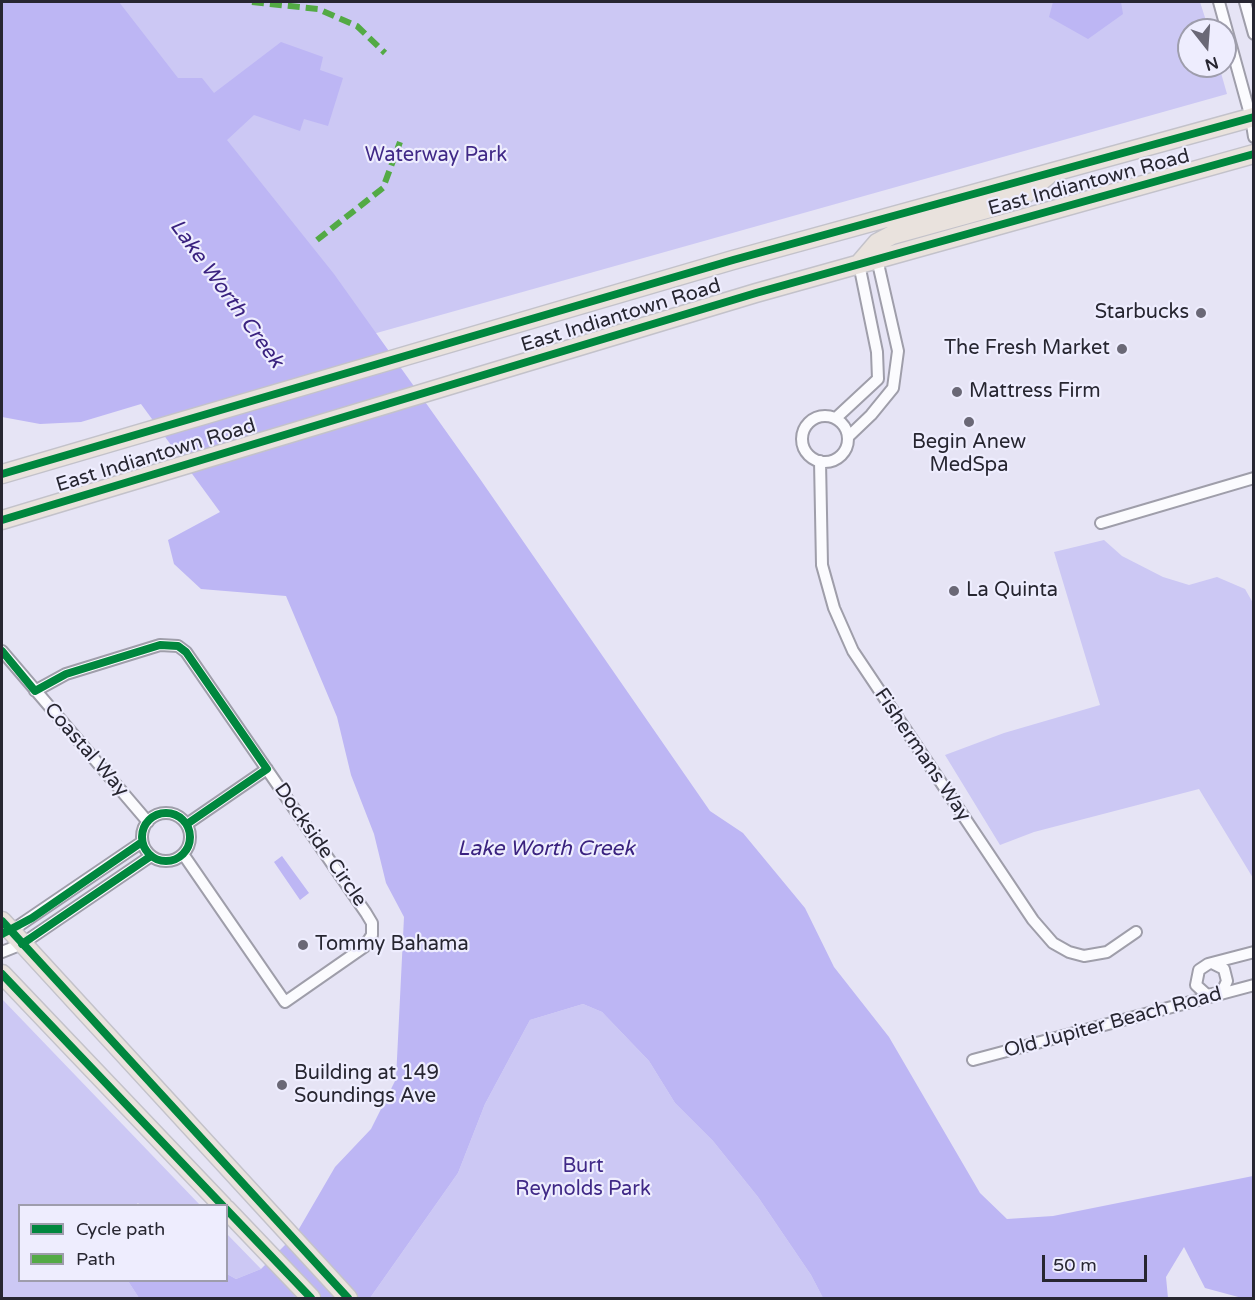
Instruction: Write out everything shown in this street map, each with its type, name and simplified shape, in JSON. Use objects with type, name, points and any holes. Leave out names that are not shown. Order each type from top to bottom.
[{"type":"main road","name":"East Indiantown Road","points":[[2,474],[733,260],[1054,170],[1252,118]]},
{"type":"main road","name":"East Indiantown Road","points":[[2,520],[756,293],[1254,154]]},
{"type":"main road","points":[[859,264],[877,243],[892,235],[1001,205],[1024,195],[1054,170]]},
{"type":"main road","points":[[12,932],[348,1299]]},
{"type":"main road","points":[[2,974],[222,1204]]},
{"type":"main road","points":[[228,1210],[311,1299]]},
{"type":"street","points":[[1219,2],[1252,118],[1254,137]]},
{"type":"street","points":[[1245,2],[1254,34]]},
{"type":"street","points":[[848,437],[871,415],[893,388],[898,351],[877,259]]},
{"type":"street","points":[[836,418],[878,379],[877,352],[859,264]]},
{"type":"street","points":[[828,416],[836,418],[846,429],[848,437],[847,444],[839,456],[827,461],[820,461],[807,453],[802,438],[803,431],[813,419],[828,416]]},
{"type":"street","name":"Fishermans Way","points":[[820,461],[822,565],[834,608],[853,651],[1026,910],[1053,943],[1069,952],[1084,956],[1107,952],[1136,932]]},
{"type":"street","points":[[1101,523],[1254,478]]},
{"type":"street","name":"Dockside Circle","points":[[36,691],[66,674],[160,645],[178,646],[186,652],[366,913],[373,928],[372,935],[364,947],[285,1002],[183,854]]},
{"type":"street","name":"Coastal Way","points":[[2,651],[148,822]]},
{"type":"street","points":[[187,825],[267,769]]},
{"type":"street","points":[[165,813],[181,818],[187,825],[190,839],[183,854],[164,862],[151,856],[142,842],[142,834],[148,822],[165,813]]},
{"type":"street","points":[[2,952],[12,932],[142,842]]},
{"type":"street","points":[[12,932],[151,856]]},
{"type":"street","name":"Old Jupiter Beach Road","points":[[1214,964],[1254,952]]},
{"type":"street","points":[[1214,964],[1220,965],[1227,975],[1226,987],[1217,995],[1202,993],[1195,980],[1203,966],[1214,964]]},
{"type":"street","name":"Old Jupiter Beach Road","points":[[973,1060],[1254,985]]},
{"type":"green space","name":"Waterway Park","points":[[113,2],[1200,2],[1205,18],[1177,18],[1177,78],[1222,78],[1227,94],[373,334]]},
{"type":"green space","points":[[1104,540],[1122,556],[1163,577],[1189,585],[1217,577],[1245,589],[1253,603],[1253,878],[1199,789],[1034,832],[1000,845],[945,755],[1004,733],[1100,705],[1054,552]]},
{"type":"green space","points":[[2,999],[199,1204],[18,1204],[18,1282],[129,1282],[139,1298],[2,1298]]},
{"type":"green space","name":"Burt Reynolds Park","points":[[583,1004],[602,1012],[649,1061],[675,1103],[713,1141],[758,1197],[811,1275],[823,1298],[370,1298],[458,1173],[485,1104],[530,1020]]},
{"type":"green space","points":[[228,1235],[261,1269],[236,1279],[228,1275]]},
{"type":"water","name":"Lake Worth Creek","points":[[2,2],[119,2],[178,78],[202,78],[214,93],[281,42],[323,57],[320,70],[343,78],[328,126],[304,119],[300,131],[254,115],[227,140],[334,274],[480,479],[710,811],[743,833],[805,908],[834,967],[889,1037],[980,1193],[1007,1219],[1053,1216],[1253,1176],[1253,1298],[1242,1298],[1205,1288],[1184,1247],[1166,1277],[1168,1298],[823,1298],[811,1275],[758,1197],[713,1141],[675,1103],[649,1061],[602,1012],[583,1004],[530,1020],[485,1104],[458,1173],[370,1298],[139,1298],[129,1282],[228,1282],[228,1275],[236,1279],[261,1269],[296,1234],[335,1167],[371,1129],[396,1079],[404,917],[386,883],[374,834],[351,775],[337,717],[286,596],[201,589],[174,564],[168,540],[220,512],[141,404],[81,422],[40,424],[2,417]]},
{"type":"water","points":[[1053,2],[1121,2],[1123,14],[1088,39],[1049,17]]},
{"type":"water","points":[[282,856],[309,893],[300,900],[274,862]]},
{"type":"marked path","points":[[252,2],[318,9],[357,26],[385,53]]},
{"type":"marked path","points":[[317,240],[383,188],[400,142]]},
{"type":"cycle path","points":[[2,474],[733,260],[1254,117]]},
{"type":"cycle path","points":[[2,520],[756,293],[1254,154]]},
{"type":"cycle path","points":[[2,651],[35,691],[66,674],[160,645],[178,646],[186,652],[267,769],[187,824]]},
{"type":"cycle path","points":[[166,813],[183,820],[190,837],[183,854],[166,861],[149,854],[142,837],[149,820],[166,813]]},
{"type":"cycle path","points":[[2,934],[32,918],[142,842]]},
{"type":"cycle path","points":[[22,944],[151,856]]},
{"type":"cycle path","points":[[2,921],[348,1298]]},
{"type":"cycle path","points":[[2,974],[221,1204]]},
{"type":"cycle path","points":[[228,1211],[311,1298]]},
{"type":"place","name":"Starbucks","points":[[1201,313]]},
{"type":"place","name":"The Fresh Market","points":[[1122,349]]},
{"type":"place","name":"Mattress Firm","points":[[957,392]]},
{"type":"place","name":"Begin Anew MedSpa","points":[[969,422]]},
{"type":"place","name":"La Quinta","points":[[954,591]]},
{"type":"place","name":"Tommy Bahama","points":[[303,945]]},
{"type":"place","name":"Building at 149 Soundings Ave","points":[[282,1085]]}]
